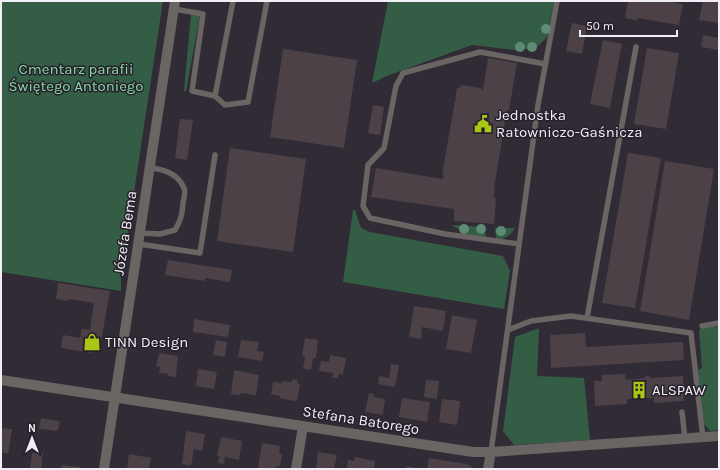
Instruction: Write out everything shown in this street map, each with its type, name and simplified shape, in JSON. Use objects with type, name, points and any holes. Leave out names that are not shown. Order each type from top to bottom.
[{"type":"street","name":"Józefa Bema","points":[[104,469],[175,5]]},
{"type":"street","name":"Stefana Batorego","points":[[1,380],[473,452],[719,436]]},
{"type":"street","points":[[296,469],[303,426]]},
{"type":"street","points":[[488,469],[491,452]]},
{"type":"lane","points":[[215,96],[233,1]]},
{"type":"lane","points":[[175,5],[204,14],[192,91],[215,96],[225,105],[248,102],[267,1]]},
{"type":"lane","points":[[491,452],[545,64],[557,1]]},
{"type":"lane","points":[[587,318],[636,47]]},
{"type":"lane","points":[[519,244],[445,234],[370,218],[363,206],[368,165],[384,148],[396,86],[403,73],[480,52],[545,64]]},
{"type":"lane","points":[[139,244],[200,253],[215,155]]},
{"type":"lane","points":[[140,233],[160,234],[175,230],[182,220],[185,192],[178,178],[163,169],[150,168]]},
{"type":"lane","points":[[508,330],[530,322],[571,316],[691,333],[703,438]]},
{"type":"lane","points":[[702,326],[719,323]]},
{"type":"lane","points":[[682,412],[685,439]]},
{"type":"green space","name":"Cmentarz parafii Świętego Antoniego","points":[[1,1],[163,1],[121,278],[121,291],[1,272]]},
{"type":"green space","points":[[388,1],[554,1],[547,37],[536,48],[515,50],[472,45],[389,75],[372,83]]},
{"type":"green space","points":[[191,14],[200,15],[186,91],[184,91]]},
{"type":"green space","points":[[353,210],[355,210],[361,228],[370,232],[503,256],[510,271],[504,309],[343,282]]},
{"type":"green space","points":[[452,225],[484,227],[486,237],[467,235]]},
{"type":"green space","points":[[495,228],[515,228],[507,236],[496,239]]},
{"type":"green space","points":[[706,327],[719,327],[719,430],[710,431],[704,424],[698,370],[702,368],[699,332],[700,329]]},
{"type":"green space","points":[[539,328],[537,376],[584,378],[590,440],[514,445],[503,431],[515,337]]},
{"type":"building","points":[[628,1],[665,1],[683,4],[679,25],[638,18],[637,20],[625,18]]},
{"type":"building","points":[[703,1],[719,1],[719,23],[699,20]]},
{"type":"building","points":[[572,23],[587,26],[582,54],[566,51]]},
{"type":"building","points":[[703,35],[719,38],[719,50],[701,47]]},
{"type":"building","points":[[603,40],[622,44],[610,108],[590,104]]},
{"type":"building","points":[[647,48],[679,53],[666,129],[634,124]]},
{"type":"building","points":[[283,49],[357,60],[344,148],[270,137]]},
{"type":"building","points":[[488,58],[517,63],[509,110],[507,110],[494,189],[493,197],[496,198],[494,224],[454,221],[454,209],[371,197],[376,168],[443,179],[444,175],[442,175],[455,100],[457,98],[455,98],[457,89],[462,85],[481,88],[483,90]]},
{"type":"building","points":[[373,105],[384,107],[380,135],[368,133]]},
{"type":"building","points":[[180,119],[193,120],[187,160],[175,158]]},
{"type":"building","points":[[230,148],[306,159],[293,252],[217,241]]},
{"type":"building","points":[[628,153],[661,158],[635,308],[602,303]]},
{"type":"building","points":[[665,161],[714,169],[689,320],[640,311]]},
{"type":"building","points":[[168,260],[232,270],[230,282],[205,278],[205,281],[165,275]]},
{"type":"building","points":[[58,283],[110,291],[100,347],[92,353],[61,348],[63,335],[80,338],[82,329],[90,330],[94,303],[69,299],[68,301],[56,299]]},
{"type":"building","points":[[414,306],[446,311],[443,331],[422,327],[421,339],[409,337]]},
{"type":"building","points":[[452,315],[477,320],[471,353],[446,349]]},
{"type":"building","points":[[194,319],[230,325],[228,337],[193,332]]},
{"type":"building","points":[[585,333],[586,347],[683,342],[684,360],[551,368],[550,335]]},
{"type":"building","points":[[305,338],[318,340],[316,358],[313,358],[311,370],[303,369],[305,357],[302,356]]},
{"type":"building","points":[[216,340],[227,342],[225,357],[213,355]]},
{"type":"building","points":[[241,340],[259,342],[257,351],[264,352],[262,361],[238,357]]},
{"type":"building","points":[[159,353],[178,356],[176,377],[168,376],[169,374],[159,373],[160,367],[156,366]]},
{"type":"building","points":[[330,355],[346,358],[343,375],[339,374],[338,378],[332,378],[333,373],[319,371],[321,361],[329,362]]},
{"type":"building","points":[[391,364],[399,365],[395,387],[378,384],[379,376],[389,378]]},
{"type":"building","points":[[198,369],[217,372],[214,389],[196,386]]},
{"type":"building","points":[[234,370],[259,375],[256,395],[241,393],[240,395],[231,394]]},
{"type":"building","name":"ALSPAW","points":[[625,374],[626,380],[644,378],[647,375],[651,378],[683,376],[684,401],[654,403],[654,398],[627,399],[627,404],[595,406],[594,381],[602,381],[602,375]]},
{"type":"building","points":[[292,379],[298,380],[297,383],[300,384],[297,401],[280,398],[280,396],[271,394],[273,382],[292,382]]},
{"type":"building","points":[[426,380],[439,381],[437,399],[424,397]]},
{"type":"building","points":[[369,393],[374,394],[373,397],[385,399],[383,415],[365,412]]},
{"type":"building","points":[[402,398],[430,402],[427,422],[399,417]]},
{"type":"building","points":[[442,399],[460,401],[457,425],[439,422]]},
{"type":"building","points":[[41,418],[60,421],[58,431],[39,429]]},
{"type":"building","points":[[1,428],[12,429],[8,454],[1,452]]},
{"type":"building","points":[[186,431],[205,434],[202,451],[194,449],[191,466],[182,464]]},
{"type":"building","points":[[221,437],[242,441],[239,460],[225,457],[224,464],[218,463],[219,456],[217,456]]},
{"type":"building","points":[[262,443],[280,446],[279,453],[282,454],[280,466],[277,466],[276,469],[258,469]]},
{"type":"building","points":[[318,452],[337,455],[334,469],[316,469]]},
{"type":"building","points":[[32,453],[43,454],[41,469],[30,469]]},
{"type":"building","points":[[129,454],[151,458],[149,469],[127,469]]},
{"type":"building","points":[[355,457],[375,461],[374,469],[347,468],[348,460],[354,461]]},
{"type":"building","points":[[429,458],[467,464],[474,469],[427,469]]},
{"type":"building","points":[[62,465],[80,467],[80,469],[61,469]]},
{"type":"building","points":[[407,466],[419,468],[419,469],[406,469]]},
{"type":"place","name":"Jednostka Ratowniczo-Gaśnicza","points":[[483,124]]},
{"type":"place","name":"TINN Design","points":[[92,342]]},
{"type":"place","name":"ALSPAW","points":[[639,390]]}]
